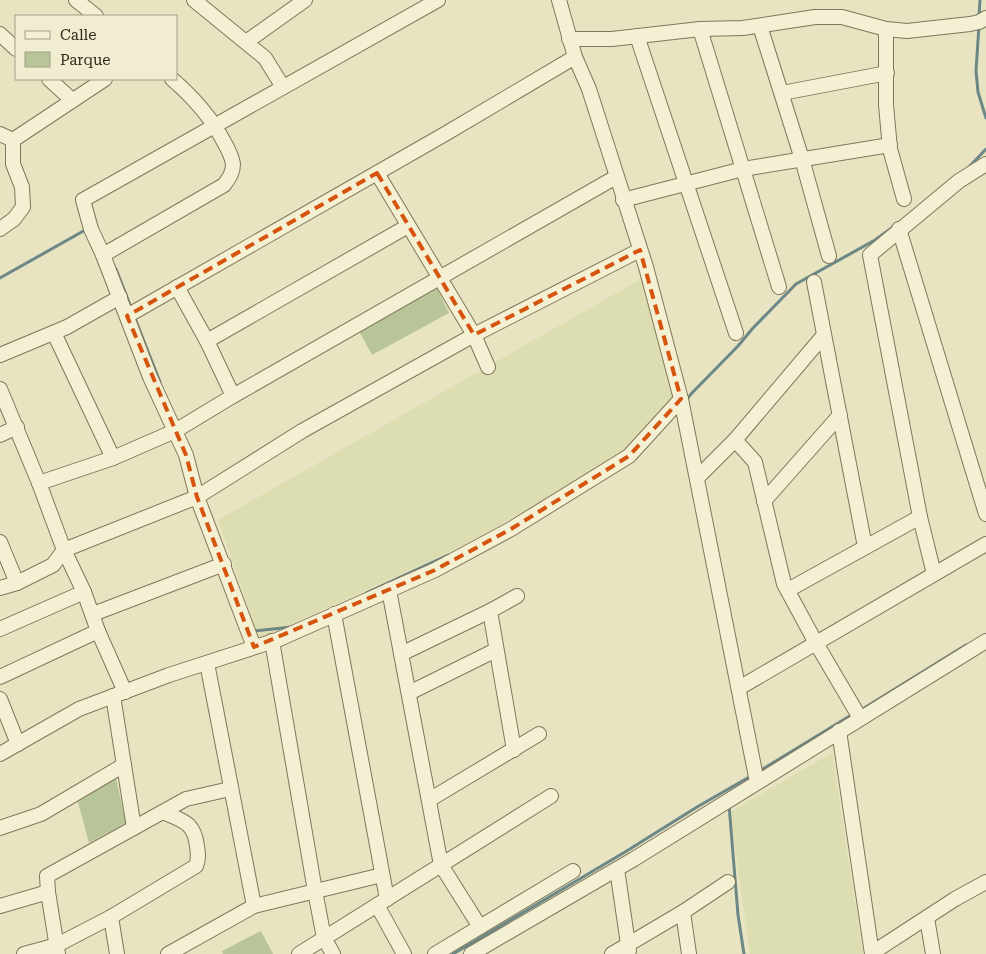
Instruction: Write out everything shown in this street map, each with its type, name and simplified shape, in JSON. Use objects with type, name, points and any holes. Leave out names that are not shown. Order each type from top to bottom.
[{"type":"street","points":[[76,0],[95,15]]},
{"type":"street","points":[[194,0],[265,58],[283,87]]},
{"type":"street","points":[[246,42],[305,0]]},
{"type":"street","points":[[254,647],[224,564],[197,498],[186,455],[150,377],[92,229],[83,200],[438,0]]},
{"type":"street","points":[[559,0],[569,39],[589,89],[646,267],[681,399],[757,782]]},
{"type":"street","points":[[569,39],[612,39],[700,29],[760,26],[828,16],[856,20],[886,29],[907,31],[970,24],[986,18]]},
{"type":"street","points":[[760,26],[802,159],[829,256]]},
{"type":"street","points":[[700,29],[779,287]]},
{"type":"street","points":[[886,29],[886,105],[890,145],[904,200]]},
{"type":"street","points":[[0,34],[15,47]]},
{"type":"street","points":[[636,36],[736,333]]},
{"type":"street","points":[[127,316],[377,173],[575,56]]},
{"type":"street","points":[[782,93],[887,73]]},
{"type":"street","points":[[50,80],[72,100]]},
{"type":"street","points":[[14,140],[103,80]]},
{"type":"street","points":[[103,255],[224,186],[232,175],[233,163],[215,125],[189,93],[173,80]]},
{"type":"street","points":[[0,134],[14,140]]},
{"type":"street","points":[[0,229],[14,219],[23,208],[22,187],[13,164],[14,140]]},
{"type":"street","points":[[623,200],[686,182],[743,169],[890,145]]},
{"type":"street","points":[[934,574],[920,517],[870,255],[959,181],[986,164]]},
{"type":"street","points":[[377,173],[474,335],[488,367]]},
{"type":"street","points":[[39,484],[112,458],[175,431],[616,177]]},
{"type":"street","points":[[207,341],[408,226]]},
{"type":"street","points":[[899,229],[986,514]]},
{"type":"street","points":[[0,588],[17,583],[53,565],[64,550],[197,498],[302,431],[474,335],[640,250]]},
{"type":"street","points":[[814,282],[865,547]]},
{"type":"street","points":[[176,288],[207,341],[233,396]]},
{"type":"street","points":[[0,355],[67,327],[120,297]]},
{"type":"street","points":[[54,332],[112,458]]},
{"type":"street","points":[[697,478],[735,440],[824,335]]},
{"type":"street","points":[[0,389],[17,427],[64,550],[93,614],[119,694],[124,765],[134,828]]},
{"type":"street","points":[[0,754],[79,709],[207,662],[272,641],[435,570],[511,529],[629,456],[681,399]]},
{"type":"street","points":[[764,501],[840,415]]},
{"type":"street","points":[[0,435],[17,427]]},
{"type":"street","points":[[735,440],[755,462],[784,584],[860,718]]},
{"type":"street","points":[[788,590],[920,517]]},
{"type":"street","points":[[0,542],[17,583]]},
{"type":"street","points":[[738,688],[986,544]]},
{"type":"street","points":[[93,614],[224,564]]},
{"type":"street","points":[[389,590],[441,865],[480,927]]},
{"type":"street","points":[[0,629],[84,592]]},
{"type":"street","points":[[401,654],[490,612],[517,596]]},
{"type":"street","points":[[490,612],[514,750]]},
{"type":"street","points":[[334,614],[382,875],[382,902],[404,954]]},
{"type":"street","points":[[0,677],[98,631]]},
{"type":"street","points":[[272,641],[324,938],[333,954]]},
{"type":"street","points":[[471,954],[617,869],[986,641]]},
{"type":"street","points":[[409,693],[496,650]]},
{"type":"street","points":[[207,662],[254,906]]},
{"type":"street","points":[[0,699],[18,744]]},
{"type":"street","points":[[839,731],[872,953],[955,899],[986,882]]},
{"type":"street","points":[[429,800],[540,734]]},
{"type":"street","points":[[0,828],[41,814],[124,765]]},
{"type":"street","points":[[58,949],[47,876],[186,799],[230,789]]},
{"type":"street","points":[[299,954],[551,796]]},
{"type":"street","points":[[24,954],[58,949],[192,870],[198,862],[196,835],[182,821],[163,812]]},
{"type":"street","points":[[617,869],[629,949]]},
{"type":"street","points":[[435,954],[573,872]]},
{"type":"street","points":[[168,954],[254,906],[382,875]]},
{"type":"street","points":[[612,954],[629,949],[728,882]]},
{"type":"street","points":[[0,906],[48,892]]},
{"type":"street","points":[[683,912],[689,954]]},
{"type":"street","points":[[111,917],[117,954]]},
{"type":"street","points":[[927,918],[933,954]]},
{"type":"highlighted area","points":[[377,173],[474,335],[640,250],[681,399],[629,456],[511,529],[435,570],[254,647],[197,497],[186,455],[127,316]]},
{"type":"green space","points":[[643,278],[675,397],[629,451],[549,498],[454,550],[259,639],[218,520]]},
{"type":"green space","points":[[436,286],[449,313],[372,355],[359,331]]},
{"type":"green space","points":[[832,753],[863,954],[750,954],[730,812]]},
{"type":"green space","points":[[116,778],[126,823],[89,843],[78,802]]},
{"type":"green space","points":[[261,931],[273,954],[223,954],[222,951]]},
{"type":"waterway","points":[[979,17],[980,0]]},
{"type":"waterway","points":[[979,25],[976,71],[978,92],[986,118]]},
{"type":"waterway","points":[[969,167],[986,149]]},
{"type":"waterway","points":[[686,401],[796,284],[875,240],[896,225]]},
{"type":"waterway","points":[[0,278],[87,229]]},
{"type":"waterway","points":[[116,269],[132,310]]},
{"type":"waterway","points":[[134,316],[160,382]]},
{"type":"waterway","points":[[366,593],[448,555]]},
{"type":"waterway","points":[[253,631],[292,627]]},
{"type":"waterway","points":[[861,710],[966,645]]},
{"type":"waterway","points":[[758,772],[853,714]]},
{"type":"waterway","points":[[453,954],[751,776]]},
{"type":"waterway","points":[[729,805],[738,915],[744,954]]}]
